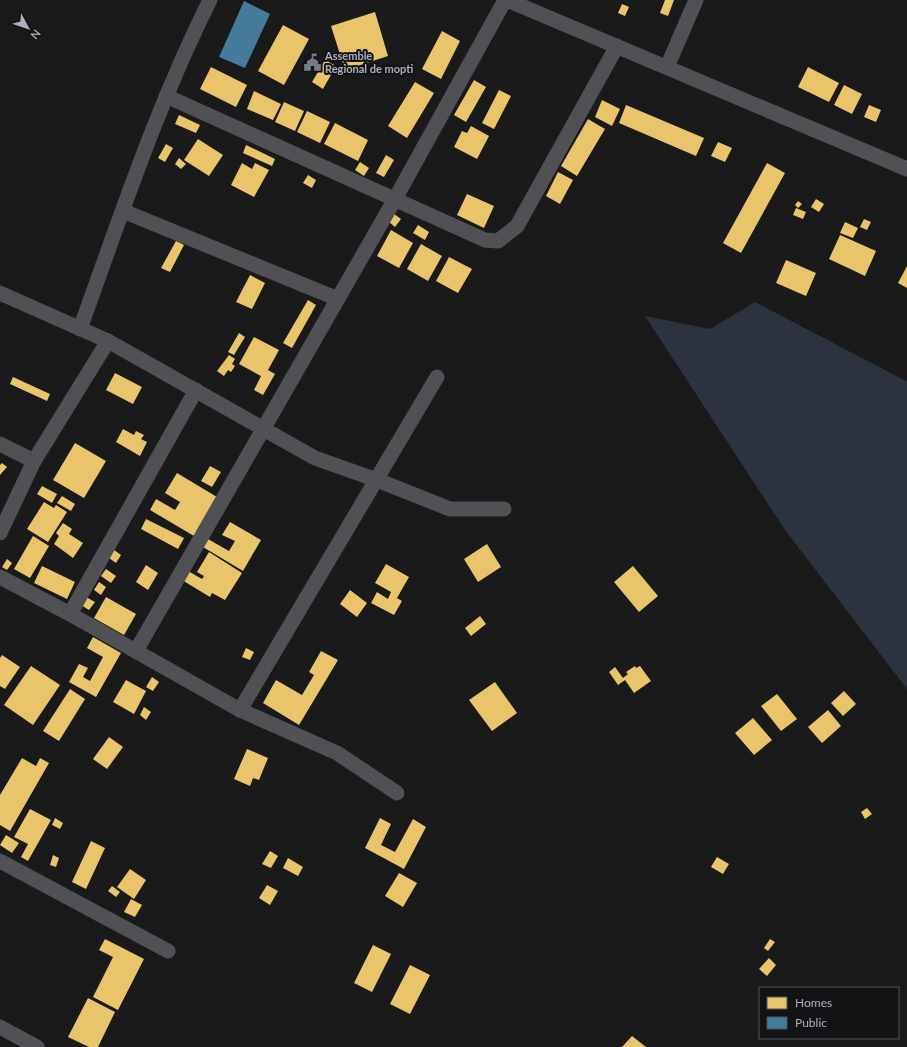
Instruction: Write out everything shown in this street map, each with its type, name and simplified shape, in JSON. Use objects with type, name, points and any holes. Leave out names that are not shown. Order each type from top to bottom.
[{"type":"street","points":[[80,329],[166,96],[210,0]]},
{"type":"street","points":[[136,651],[395,199],[506,0],[907,169]]},
{"type":"street","points":[[667,67],[696,0]]},
{"type":"street","points":[[166,96],[485,240],[498,241],[518,226],[617,46]]},
{"type":"street","points":[[123,211],[338,299]]},
{"type":"street","points":[[0,293],[108,341],[315,458],[376,480],[450,510],[504,509]]},
{"type":"street","points":[[0,533],[34,461],[108,341]]},
{"type":"street","points":[[240,710],[437,377]]},
{"type":"street","points":[[70,614],[196,390]]},
{"type":"street","points":[[0,444],[34,461]]},
{"type":"street","points":[[0,577],[70,614],[240,710],[337,753],[397,793]]},
{"type":"street","points":[[0,861],[168,951]]},
{"type":"street","points":[[0,1028],[37,1047]]},
{"type":"shaded area","points":[[755,302],[907,381],[907,689],[785,530],[645,316],[710,329]]},
{"type":"building: Homes","points":[[665,0],[674,0],[668,16],[660,13]]},
{"type":"building: Homes","points":[[622,4],[629,7],[625,16],[618,13]]},
{"type":"building: Homes","points":[[375,12],[388,56],[345,70],[331,26]]},
{"type":"building: Homes","points":[[283,25],[309,39],[284,85],[258,71]]},
{"type":"building: Homes","points":[[442,31],[460,41],[441,79],[422,69]]},
{"type":"building: Homes","points":[[325,60],[336,66],[323,89],[312,82]]},
{"type":"building: Homes","points":[[211,67],[247,85],[236,107],[200,89]]},
{"type":"building: Homes","points":[[808,67],[839,83],[829,102],[798,87]]},
{"type":"building: Homes","points":[[474,80],[486,87],[466,122],[454,115]]},
{"type":"building: Homes","points":[[415,82],[434,93],[407,138],[388,126]]},
{"type":"building: Homes","points":[[844,85],[862,94],[852,114],[834,105]]},
{"type":"building: Homes","points":[[499,90],[511,96],[494,129],[482,123]]},
{"type":"building: Homes","points":[[254,91],[281,104],[273,120],[247,109]]},
{"type":"building: Homes","points":[[602,100],[620,109],[612,126],[595,117]]},
{"type":"building: Homes","points":[[284,102],[304,111],[295,131],[275,122]]},
{"type":"building: Homes","points":[[626,105],[704,138],[696,156],[619,123]]},
{"type":"building: Homes","points":[[869,105],[881,110],[876,122],[864,117]]},
{"type":"building: Homes","points":[[307,111],[330,122],[320,143],[297,132]]},
{"type":"building: Homes","points":[[179,115],[200,125],[196,133],[175,124]]},
{"type":"building: Homes","points":[[588,119],[605,129],[577,176],[561,166]]},
{"type":"building: Homes","points":[[335,123],[368,140],[358,161],[324,144]]},
{"type":"building: Homes","points":[[471,126],[489,136],[477,159],[454,147],[462,131],[467,133]]},
{"type":"building: Homes","points":[[198,139],[223,155],[209,176],[184,160]]},
{"type":"building: Homes","points":[[718,142],[732,148],[725,162],[711,156]]},
{"type":"building: Homes","points":[[166,144],[173,148],[165,162],[158,158]]},
{"type":"building: Homes","points":[[246,145],[275,159],[272,166],[243,153]]},
{"type":"building: Homes","points":[[386,155],[394,160],[384,177],[376,173]]},
{"type":"building: Homes","points":[[179,158],[186,164],[181,169],[175,164]]},
{"type":"building: Homes","points":[[360,162],[369,168],[364,176],[355,170]]},
{"type":"building: Homes","points":[[242,163],[252,169],[255,163],[269,170],[254,197],[231,185]]},
{"type":"building: Homes","points":[[767,163],[785,173],[741,253],[723,243]]},
{"type":"building: Homes","points":[[558,172],[573,180],[560,204],[546,196]]},
{"type":"building: Homes","points":[[308,175],[316,180],[312,188],[303,183]]},
{"type":"building: Homes","points":[[467,194],[494,206],[484,228],[457,215]]},
{"type":"building: Homes","points":[[816,199],[824,204],[819,212],[811,207]]},
{"type":"building: Homes","points":[[798,201],[802,204],[798,208],[795,205]]},
{"type":"building: Homes","points":[[796,208],[806,212],[803,219],[793,215]]},
{"type":"building: Homes","points":[[394,214],[401,219],[395,227],[389,222]]},
{"type":"building: Homes","points":[[864,219],[871,222],[867,230],[860,227]]},
{"type":"building: Homes","points":[[845,222],[858,228],[853,238],[840,233]]},
{"type":"building: Homes","points":[[418,225],[429,232],[425,240],[413,233]]},
{"type":"building: Homes","points":[[391,230],[413,243],[399,268],[377,256]]},
{"type":"building: Homes","points":[[840,235],[876,251],[865,276],[829,259]]},
{"type":"building: Homes","points":[[176,241],[184,245],[170,272],[161,268]]},
{"type":"building: Homes","points":[[421,244],[442,256],[428,281],[407,269]]},
{"type":"building: Homes","points":[[449,257],[472,269],[458,293],[436,281]]},
{"type":"building: Homes","points":[[786,260],[816,273],[806,296],[776,283]]},
{"type":"building: Homes","points":[[907,266],[907,288],[898,283]]},
{"type":"building: Homes","points":[[250,275],[265,283],[252,309],[236,302]]},
{"type":"building: Homes","points":[[308,300],[316,305],[292,348],[283,343]]},
{"type":"building: Homes","points":[[239,333],[245,337],[234,355],[228,352]]},
{"type":"building: Homes","points":[[254,337],[279,350],[268,370],[275,374],[263,395],[254,390],[261,376],[239,364]]},
{"type":"building: Homes","points":[[229,355],[235,359],[232,364],[235,366],[231,372],[228,370],[224,376],[217,371]]},
{"type":"building: Homes","points":[[115,373],[142,387],[133,404],[106,390]]},
{"type":"building: Homes","points":[[13,377],[50,394],[47,401],[10,384]]},
{"type":"building: Homes","points":[[123,429],[134,435],[136,431],[144,435],[141,439],[147,442],[140,456],[116,442]]},
{"type":"building: Homes","points":[[75,443],[106,461],[84,498],[53,480]]},
{"type":"building: Homes","points":[[2,463],[7,467],[0,475],[0,465]]},
{"type":"building: Homes","points":[[210,466],[221,472],[212,487],[201,481]]},
{"type":"building: Homes","points":[[177,473],[217,497],[194,536],[150,510],[156,499],[175,510],[180,502],[165,493]]},
{"type":"building: Homes","points":[[42,486],[57,494],[52,503],[37,494]]},
{"type":"building: Homes","points":[[62,496],[75,504],[71,511],[57,503]]},
{"type":"building: Homes","points":[[44,502],[54,508],[56,505],[67,512],[48,542],[27,529]]},
{"type":"building: Homes","points":[[146,519],[184,538],[178,549],[141,529]]},
{"type":"building: Homes","points":[[230,522],[261,540],[243,571],[203,547],[208,539],[229,551],[235,541],[222,535]]},
{"type":"building: Homes","points":[[63,523],[72,529],[69,534],[83,543],[73,558],[54,544],[59,536],[56,533]]},
{"type":"building: Homes","points":[[33,536],[49,546],[30,578],[14,569]]},
{"type":"building: Homes","points":[[487,544],[501,567],[478,582],[464,559]]},
{"type":"building: Homes","points":[[114,550],[121,555],[116,563],[109,558]]},
{"type":"building: Homes","points":[[209,552],[242,573],[225,600],[212,593],[210,597],[182,580],[188,571],[202,579],[204,576],[197,572]]},
{"type":"building: Homes","points":[[7,559],[12,563],[7,570],[2,567]]},
{"type":"building: Homes","points":[[386,564],[409,577],[397,598],[402,601],[394,615],[371,603],[377,592],[388,599],[391,592],[375,583]]},
{"type":"building: Homes","points":[[146,565],[158,573],[148,590],[136,582]]},
{"type":"building: Homes","points":[[42,566],[75,582],[67,599],[34,583]]},
{"type":"building: Homes","points":[[633,566],[658,596],[639,612],[614,582]]},
{"type":"building: Homes","points":[[106,569],[116,576],[111,583],[101,576]]},
{"type":"building: Homes","points":[[99,582],[106,587],[101,595],[94,590]]},
{"type":"building: Homes","points":[[350,590],[367,603],[357,617],[340,604]]},
{"type":"building: Homes","points":[[86,597],[95,602],[89,610],[81,605]]},
{"type":"building: Homes","points":[[106,597],[136,614],[124,635],[94,618]]},
{"type":"building: Homes","points":[[480,616],[486,624],[471,636],[465,628]]},
{"type":"building: Homes","points":[[93,637],[121,653],[96,697],[69,682],[79,664],[88,668],[83,677],[90,681],[103,657],[87,648]]},
{"type":"building: Homes","points":[[246,648],[254,652],[250,660],[242,657]]},
{"type":"building: Homes","points":[[321,651],[338,660],[299,725],[263,703],[276,680],[302,695],[314,675],[309,672]]},
{"type":"building: Homes","points":[[2,655],[20,667],[5,689],[0,686],[0,658]]},
{"type":"building: Homes","points":[[31,666],[60,685],[33,725],[4,705]]},
{"type":"building: Homes","points":[[635,666],[636,668],[640,666],[651,681],[634,693],[625,680],[618,685],[609,672],[615,667],[623,678],[628,674],[626,672]]},
{"type":"building: Homes","points":[[152,677],[159,682],[153,691],[146,687]]},
{"type":"building: Homes","points":[[126,680],[146,691],[134,714],[113,702]]},
{"type":"building: Homes","points":[[495,682],[517,713],[492,731],[469,700]]},
{"type":"building: Homes","points":[[70,689],[85,699],[59,741],[43,731]]},
{"type":"building: Homes","points":[[844,691],[856,704],[843,716],[831,703]]},
{"type":"building: Homes","points":[[777,694],[797,719],[781,731],[761,706]]},
{"type":"building: Homes","points":[[144,707],[151,712],[146,720],[140,715]]},
{"type":"building: Homes","points":[[828,710],[841,726],[822,743],[808,727]]},
{"type":"building: Homes","points":[[753,718],[772,740],[754,755],[735,733]]},
{"type":"building: Homes","points":[[109,737],[123,747],[107,769],[93,759]]},
{"type":"building: Homes","points":[[247,749],[268,758],[259,780],[253,778],[250,786],[234,779]]},
{"type":"building: Homes","points":[[22,758],[36,766],[40,758],[49,763],[10,831],[0,825],[0,795]]},
{"type":"building: Homes","points":[[867,808],[872,814],[865,819],[861,812]]},
{"type":"building: Homes","points":[[30,809],[51,820],[28,861],[21,857],[28,844],[14,837]]},
{"type":"building: Homes","points":[[55,818],[63,823],[60,829],[52,825]]},
{"type":"building: Homes","points":[[380,818],[391,824],[381,845],[395,852],[413,819],[426,827],[404,869],[365,848]]},
{"type":"building: Homes","points":[[6,835],[19,843],[12,853],[0,845]]},
{"type":"building: Homes","points":[[91,841],[105,848],[86,889],[72,882]]},
{"type":"building: Homes","points":[[270,851],[278,856],[271,868],[262,864]]},
{"type":"building: Homes","points":[[53,855],[59,858],[56,867],[50,865]]},
{"type":"building: Homes","points":[[717,857],[729,864],[723,874],[711,867]]},
{"type":"building: Homes","points":[[288,858],[303,867],[298,876],[283,868]]},
{"type":"building: Homes","points":[[130,869],[146,880],[134,899],[117,887]]},
{"type":"building: Homes","points":[[399,873],[417,883],[403,907],[385,896]]},
{"type":"building: Homes","points":[[267,885],[278,891],[270,905],[259,898]]},
{"type":"building: Homes","points":[[112,886],[120,892],[116,897],[108,891]]},
{"type":"building: Homes","points":[[131,899],[142,905],[135,917],[124,912]]},
{"type":"building: Homes","points":[[105,939],[144,959],[118,1010],[93,997],[113,957],[99,950]]},
{"type":"building: Homes","points":[[770,939],[775,942],[768,951],[764,948]]},
{"type":"building: Homes","points":[[373,945],[391,954],[372,992],[354,983]]},
{"type":"building: Homes","points":[[769,958],[776,965],[767,976],[759,969]]},
{"type":"building: Homes","points":[[410,965],[430,975],[410,1014],[390,1004]]},
{"type":"building: Homes","points":[[88,998],[115,1012],[98,1047],[89,1047],[68,1037]]},
{"type":"building: Homes","points":[[632,1036],[646,1047],[622,1047]]},
{"type":"building: Public","points":[[244,1],[270,14],[245,68],[219,57]]},
{"type":"place","name":"Assemble Regional de mopti","points":[[312,62]]}]
